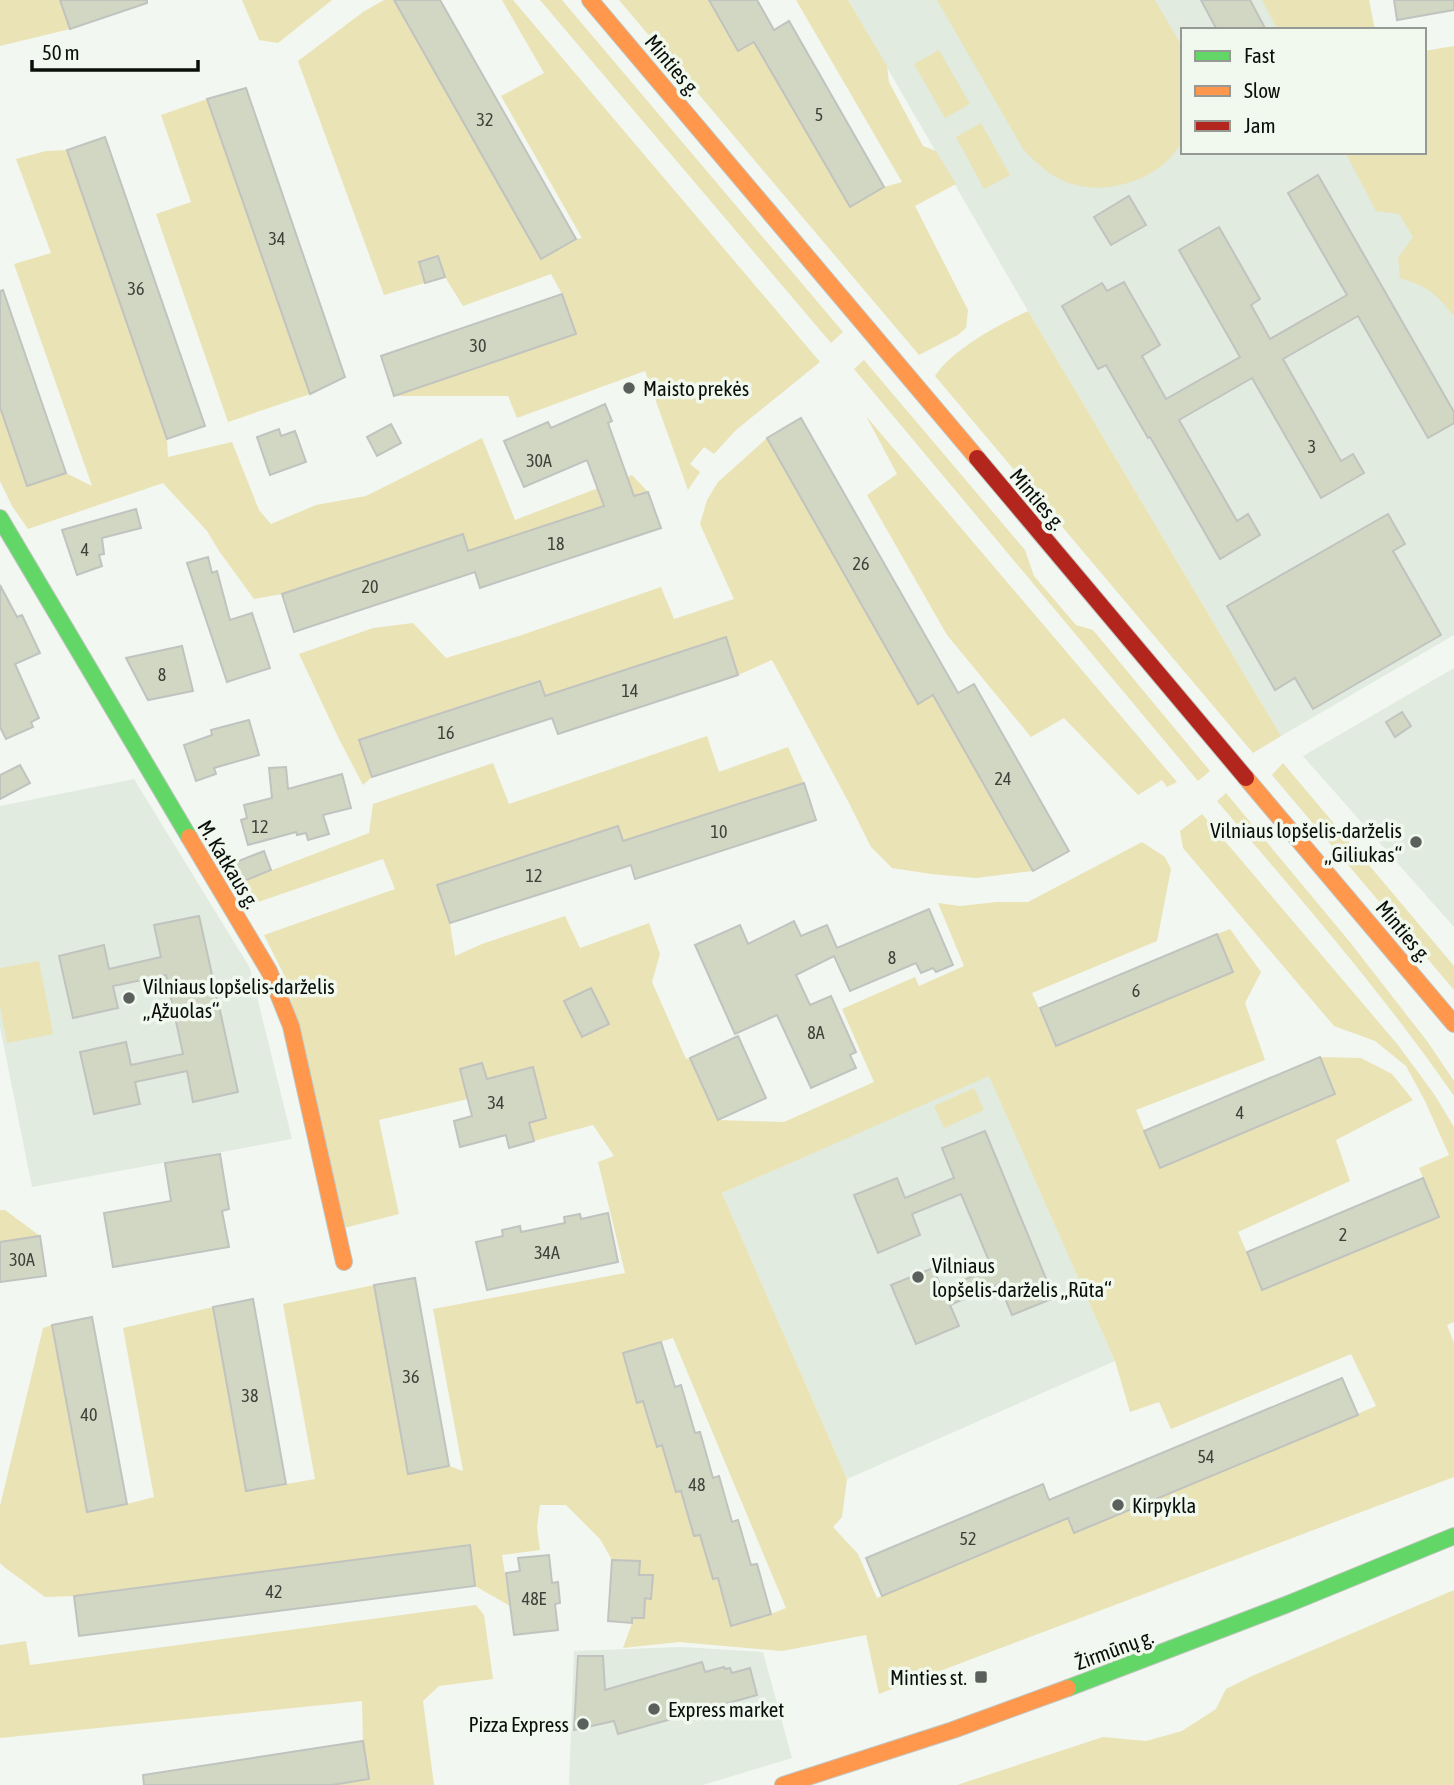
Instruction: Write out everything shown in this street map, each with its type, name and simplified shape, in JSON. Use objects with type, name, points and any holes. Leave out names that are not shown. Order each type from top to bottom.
[{"type":"main road","name":"Minties g.","points":[[590,0],[1454,1024]]},
{"type":"main road","name":"M. Katkaus g.","points":[[0,518],[269,971],[291,1026],[344,1262]]},
{"type":"main road","name":"Žirmūnų g.","points":[[783,1785],[883,1754],[1114,1672],[1300,1601],[1454,1536]]},
{"type":"shaded area","points":[[0,0],[60,0],[70,29],[0,46]]},
{"type":"shaded area","points":[[242,0],[332,0],[278,43],[259,40]]},
{"type":"shaded area","points":[[384,0],[394,0],[542,258],[582,238],[501,96],[544,73],[502,0],[513,0],[820,362],[736,430],[714,454],[704,447],[690,464],[700,472],[688,490],[645,371],[517,418],[508,396],[394,396],[576,334],[562,294],[551,274],[463,306],[445,277],[438,256],[419,263],[425,283],[384,295],[298,61],[363,12]]},
{"type":"shaded area","points":[[540,0],[562,0],[843,332],[831,343]]},
{"type":"shaded area","points":[[619,0],[709,0],[738,50],[754,42],[850,207],[884,187],[902,182],[796,0],[848,0],[887,66],[889,82],[923,146],[936,151],[956,184],[915,206],[968,310],[966,328],[919,355]]},
{"type":"shaded area","points":[[848,0],[1302,0],[1318,28],[1181,28],[1181,154],[1389,154],[1454,268],[1454,635],[1281,736],[1028,311]]},
{"type":"shaded area","points":[[937,0],[1155,0],[1181,45],[1181,142],[1175,152],[1152,172],[1137,180],[1122,185],[1091,187],[1068,183],[1054,176],[1023,149]]},
{"type":"shaded area","points":[[1262,0],[1369,0],[1375,28],[1277,28]]},
{"type":"shaded area","points":[[1454,46],[1454,316],[1431,292],[1400,278],[1398,258],[1413,237],[1399,214],[1376,211],[1346,154],[1426,154],[1426,51]]},
{"type":"shaded area","points":[[939,50],[970,104],[945,118],[914,64]]},
{"type":"shaded area","points":[[207,99],[310,394],[228,422],[156,214],[191,202],[161,115]]},
{"type":"shaded area","points":[[981,123],[1010,175],[984,189],[956,137]]},
{"type":"shaded area","points":[[67,150],[167,439],[168,457],[232,442],[259,510],[271,524],[316,505],[366,496],[482,438],[515,520],[632,475],[648,492],[468,551],[462,535],[282,594],[254,599],[207,531],[163,483],[28,529],[12,506],[0,481],[0,407],[27,486],[66,473],[92,486],[14,264],[51,253],[16,159],[46,151]]},
{"type":"shaded area","points":[[1028,311],[1281,736],[1253,753],[935,376],[942,366],[964,347]]},
{"type":"shaded area","points":[[864,360],[1025,550],[1034,576],[1076,625],[1093,630],[1210,771],[1198,781],[854,369]]},
{"type":"shaded area","points":[[866,416],[1177,782],[1167,787],[1162,780],[1138,795],[1064,718],[1031,737],[947,635],[867,495],[897,474]]},
{"type":"shaded area","points":[[767,438],[918,704],[933,695],[1033,871],[976,878],[892,868],[871,847],[772,660],[738,675],[726,637],[545,696],[539,681],[360,740],[372,777],[363,785],[299,654],[373,628],[413,623],[446,658],[661,587],[674,619],[734,599],[700,524],[707,500],[718,482]]},
{"type":"shaded area","name":"Vilniaus lopšelis-darželis „Giliukas“","points":[[1454,668],[1454,927],[1303,756]]},
{"type":"shaded area","points":[[707,736],[719,772],[788,747],[804,783],[623,841],[437,885],[450,923],[455,956],[565,916],[580,948],[649,923],[660,954],[652,982],[686,1059],[690,1058],[718,1120],[784,1122],[874,1082],[842,1009],[915,977],[919,986],[964,966],[938,903],[960,906],[1028,902],[1142,842],[1165,857],[1171,869],[1157,941],[1032,993],[1056,1046],[1217,934],[1230,929],[1261,972],[1245,1003],[1265,1060],[1136,1110],[1160,1168],[1335,1094],[1320,1057],[1361,1058],[1392,1074],[1413,1100],[1336,1140],[1350,1181],[1238,1232],[1263,1290],[1439,1217],[1419,1168],[1449,1155],[1406,1066],[1375,1041],[1334,1026],[1183,848],[1180,831],[1202,814],[1398,1045],[1454,1127],[1454,1322],[1447,1325],[1454,1343],[1454,1477],[879,1694],[866,1635],[782,1651],[679,1642],[623,1648],[632,1618],[644,1618],[645,1598],[651,1598],[653,1576],[639,1575],[639,1561],[612,1560],[600,1539],[566,1505],[540,1505],[537,1527],[540,1550],[502,1555],[510,1606],[475,1586],[470,1545],[74,1596],[45,1597],[0,1563],[0,1506],[43,1328],[52,1325],[87,1512],[154,1497],[123,1328],[213,1307],[247,1491],[315,1479],[283,1304],[374,1285],[409,1473],[449,1466],[463,1471],[433,1309],[625,1273],[598,1162],[614,1156],[593,1125],[534,1141],[521,1094],[487,1079],[482,1063],[460,1069],[468,1099],[379,1120],[399,1214],[344,1228],[286,979],[264,935],[395,889],[383,859],[247,906],[233,885],[369,833],[373,804],[493,763],[509,804]],"holes":[[[989,1076],[1115,1361],[1130,1412],[1159,1402],[1171,1429],[1351,1354],[1376,1406],[1075,1533],[1067,1515],[1058,1519],[1058,1523],[877,1598],[858,1554],[833,1527],[842,1517],[847,1479],[722,1193]],[[673,1338],[786,1608],[732,1626],[718,1578],[713,1579],[700,1535],[694,1536],[681,1491],[676,1492],[662,1445],[657,1446],[643,1401],[637,1402],[623,1353]]]},
{"type":"shaded area","points":[[1283,763],[1454,966],[1454,990],[1272,775]]},
{"type":"shaded area","name":"Vilniaus lopšelis-darželis „Ąžuolas“","points":[[134,779],[250,968],[292,1139],[32,1187],[0,1027],[0,806]]},
{"type":"shaded area","points":[[1226,793],[1349,941],[1427,1041],[1454,1081],[1454,1096],[1369,982],[1217,801]]},
{"type":"shaded area","points":[[39,961],[53,1034],[7,1043],[0,1006],[0,968]]},
{"type":"shaded area","name":"Vilniaus lopšelis-darželis „Rūta“","points":[[989,1075],[1115,1361],[847,1479],[722,1193]]},
{"type":"shaded area","points":[[974,1088],[984,1110],[944,1128],[934,1106]]},
{"type":"shaded area","points":[[0,1210],[5,1210],[40,1236],[0,1242]]},
{"type":"shaded area","points":[[1454,1590],[1454,1785],[957,1785],[1103,1737],[1146,1741],[1182,1731],[1216,1709],[1226,1689]]},
{"type":"shaded area","points":[[476,1605],[484,1615],[493,1679],[439,1686],[423,1701],[434,1785],[332,1785],[369,1779],[363,1741],[362,1701],[0,1738],[0,1645],[26,1641],[30,1665]]},
{"type":"shaded area","points":[[682,1647],[763,1652],[792,1758],[703,1785],[569,1785],[574,1651]]},
{"type":"building","points":[[60,0],[147,0],[147,3],[70,29]]},
{"type":"building","points":[[394,0],[440,0],[576,239],[541,259]]},
{"type":"building","points":[[709,0],[757,0],[774,30],[789,21],[884,187],[850,207],[754,42],[738,51]]},
{"type":"building","points":[[1201,0],[1250,0],[1265,28],[1216,28]]},
{"type":"building","points":[[1394,0],[1454,0],[1454,10],[1397,20]]},
{"type":"building","points":[[246,88],[345,377],[310,394],[207,99]]},
{"type":"building","points":[[105,137],[205,426],[167,439],[67,150]]},
{"type":"building","points":[[1318,175],[1454,412],[1454,423],[1428,438],[1358,316],[1283,359],[1341,461],[1353,454],[1364,473],[1321,498],[1252,378],[1179,420],[1237,521],[1248,514],[1260,535],[1220,559],[1106,365],[1098,369],[1062,306],[1102,283],[1107,291],[1124,282],[1160,345],[1142,356],[1166,399],[1240,357],[1179,250],[1219,227],[1260,299],[1251,305],[1270,339],[1347,295],[1288,193]]},
{"type":"building","points":[[1129,196],[1146,225],[1111,245],[1094,217]]},
{"type":"building","points":[[438,256],[445,277],[425,283],[419,262]]},
{"type":"building","points":[[3,290],[66,473],[27,486],[0,407],[0,291]]},
{"type":"building","points":[[562,294],[576,334],[394,396],[381,356]]},
{"type":"building","points":[[605,404],[612,421],[608,423],[634,496],[648,492],[661,528],[480,588],[475,572],[294,632],[282,594],[463,534],[468,551],[604,506],[587,460],[524,487],[504,441],[548,422],[551,428]]},
{"type":"building","points":[[801,418],[958,693],[974,684],[1069,851],[1033,871],[933,695],[918,704],[767,438]]},
{"type":"building","points":[[391,424],[401,443],[377,456],[367,437]]},
{"type":"building","points":[[279,429],[281,436],[295,431],[306,462],[270,475],[257,437]]},
{"type":"building","points":[[136,509],[141,528],[102,538],[104,554],[99,555],[102,566],[77,575],[62,530]]},
{"type":"building","points":[[1388,514],[1405,544],[1393,551],[1441,635],[1313,709],[1295,678],[1275,690],[1227,606]]},
{"type":"building","points":[[208,557],[212,573],[217,571],[230,620],[252,613],[270,668],[227,682],[187,563]]},
{"type":"building","points":[[0,585],[17,617],[22,615],[40,653],[15,664],[39,718],[31,722],[33,727],[6,739],[0,727]]},
{"type":"building","points":[[726,637],[738,675],[558,734],[552,718],[372,777],[359,740],[540,681],[545,696]]},
{"type":"building","points":[[182,646],[193,691],[148,700],[126,658]]},
{"type":"building","points":[[1402,712],[1411,726],[1395,737],[1386,722]]},
{"type":"building","points":[[249,720],[259,755],[214,768],[216,774],[196,781],[184,745],[212,735],[211,730]]},
{"type":"building","points":[[20,765],[30,783],[0,799],[0,775]]},
{"type":"building","points":[[286,767],[288,789],[342,774],[351,808],[323,815],[329,834],[308,840],[306,833],[297,835],[296,832],[248,845],[241,820],[247,818],[244,805],[272,798],[269,768]]},
{"type":"building","points":[[804,783],[816,820],[635,879],[631,865],[450,923],[437,885],[618,826],[623,841]]},
{"type":"building","points":[[264,851],[271,870],[239,883],[231,864]]},
{"type":"building","points":[[929,909],[953,965],[936,972],[933,968],[921,973],[916,963],[850,991],[834,956],[796,975],[810,1005],[831,996],[856,1052],[850,1055],[856,1068],[811,1088],[777,1015],[735,1034],[695,945],[740,925],[748,944],[794,921],[801,936],[827,925],[837,948]]},
{"type":"building","points":[[199,916],[238,1092],[193,1102],[187,1071],[135,1082],[140,1104],[94,1114],[80,1052],[126,1042],[131,1065],[183,1054],[166,975],[113,986],[118,1008],[73,1018],[59,956],[104,945],[109,969],[161,957],[154,925]]},
{"type":"building","points":[[1217,934],[1233,972],[1056,1046],[1040,1008]]},
{"type":"building","points":[[591,988],[609,1024],[582,1037],[564,1001]]},
{"type":"building","points":[[738,1036],[766,1098],[718,1120],[690,1058]]},
{"type":"building","points":[[1320,1057],[1335,1094],[1160,1168],[1144,1131]]},
{"type":"building","points":[[482,1063],[487,1079],[533,1067],[546,1118],[529,1123],[534,1141],[509,1148],[506,1135],[460,1147],[454,1121],[472,1116],[460,1069]]},
{"type":"building","points":[[985,1131],[1054,1298],[1012,1315],[999,1284],[950,1305],[959,1326],[916,1344],[891,1285],[933,1268],[942,1289],[992,1268],[961,1194],[912,1214],[920,1235],[878,1253],[854,1195],[897,1178],[905,1198],[954,1178],[942,1148]]},
{"type":"building","points":[[220,1154],[229,1209],[222,1211],[229,1247],[113,1267],[104,1213],[171,1201],[165,1163]]},
{"type":"building","points":[[1423,1178],[1439,1217],[1262,1290],[1247,1252]]},
{"type":"building","points":[[608,1213],[618,1262],[487,1290],[476,1242],[503,1236],[502,1230],[520,1226],[521,1232],[565,1223],[564,1217],[580,1214],[581,1219]]},
{"type":"building","points":[[40,1236],[46,1276],[0,1282],[0,1242]]},
{"type":"building","points":[[415,1278],[449,1466],[408,1474],[374,1285]]},
{"type":"building","points":[[253,1299],[286,1484],[246,1491],[213,1307]]},
{"type":"building","points":[[92,1317],[127,1504],[87,1512],[52,1325]]},
{"type":"building","points":[[661,1342],[675,1387],[681,1385],[695,1433],[700,1432],[713,1478],[719,1476],[732,1522],[738,1520],[751,1565],[757,1564],[771,1614],[731,1626],[718,1578],[713,1579],[700,1535],[694,1536],[681,1491],[676,1492],[662,1445],[657,1447],[643,1401],[637,1403],[623,1353]]},
{"type":"building","points":[[1342,1378],[1358,1415],[1074,1533],[1068,1518],[882,1596],[866,1558],[1043,1484],[1049,1500]]},
{"type":"building","points":[[470,1545],[475,1586],[79,1636],[74,1596]]},
{"type":"building","points":[[549,1555],[552,1583],[558,1582],[560,1603],[555,1604],[558,1630],[514,1635],[506,1573],[520,1571],[518,1558]]},
{"type":"building","points":[[612,1560],[640,1561],[639,1575],[653,1575],[651,1599],[645,1598],[644,1618],[632,1618],[632,1623],[608,1621]]},
{"type":"building","points":[[578,1656],[603,1656],[605,1690],[702,1662],[705,1672],[724,1667],[730,1668],[732,1673],[750,1668],[757,1695],[618,1734],[614,1721],[574,1730]]},
{"type":"building","points":[[363,1741],[369,1779],[332,1785],[144,1785],[143,1775]]},
{"type":"traffic: fast","points":[[0,518],[189,837]]},
{"type":"traffic: fast","points":[[1068,1688],[1288,1604],[1454,1536]]},
{"type":"traffic: slow","points":[[590,0],[977,458]]},
{"type":"traffic: slow","points":[[1246,778],[1454,1024]]},
{"type":"traffic: slow","points":[[189,837],[269,971],[291,1026],[344,1262]]},
{"type":"traffic: slow","points":[[783,1785],[953,1730],[1068,1688]]},
{"type":"traffic: jam","points":[[977,458],[1246,778]]},
{"type":"place","name":"Maisto prekės","points":[[629,388]]},
{"type":"place","name":"Vilniaus lopšelis-darželis „Giliukas“","points":[[1416,842]]},
{"type":"place","name":"Vilniaus lopšelis-darželis „Ąžuolas“","points":[[129,998]]},
{"type":"place","name":"Vilniaus lopšelis-darželis „Rūta“","points":[[918,1277]]},
{"type":"place","name":"Kirpykla","points":[[1118,1505]]},
{"type":"place","name":"Minties st.","points":[[981,1677]]},
{"type":"place","name":"Express market","points":[[654,1709]]},
{"type":"place","name":"Pizza Express","points":[[583,1724]]}]
